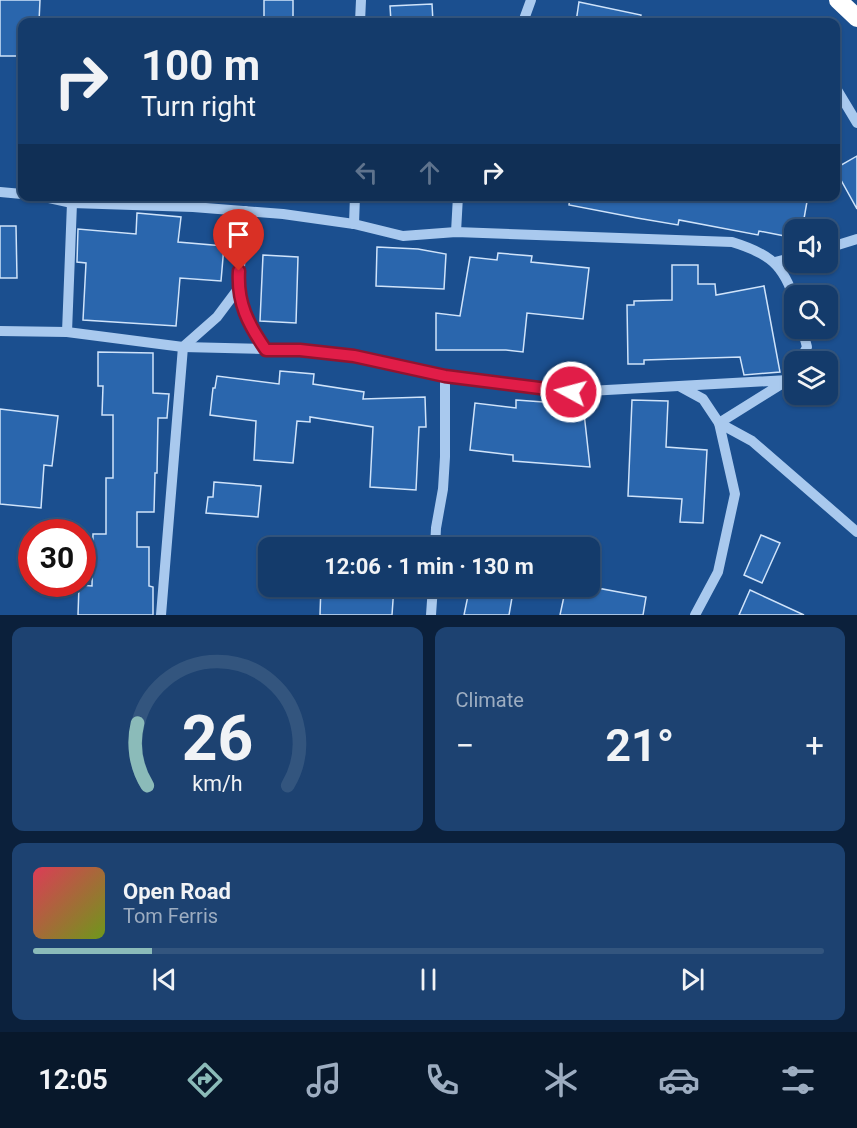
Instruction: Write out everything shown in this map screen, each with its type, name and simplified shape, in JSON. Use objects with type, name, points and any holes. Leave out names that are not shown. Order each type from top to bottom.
[{"type":"highway","points":[[838,0],[857,18]]},
{"type":"street","points":[[360,18],[361,0]]},
{"type":"street","points":[[524,18],[531,0]]},
{"type":"street","points":[[840,95],[857,123]]},
{"type":"street","points":[[0,192],[18,194]]},
{"type":"street","points":[[63,201],[283,214],[354,224],[403,236],[456,232],[732,242],[755,249],[775,262],[789,285]]},
{"type":"street","points":[[354,224],[355,201]]},
{"type":"street","points":[[456,232],[458,201]]},
{"type":"street","points":[[67,332],[72,203]]},
{"type":"street","points":[[245,211],[238,289],[250,327],[266,350]]},
{"type":"street","points":[[838,245],[857,238]]},
{"type":"street","points":[[775,262],[784,260]]},
{"type":"street","points":[[161,615],[183,347],[217,317],[238,289]]},
{"type":"street","points":[[0,331],[67,332],[183,347],[300,350],[354,356],[445,376],[571,392],[784,380]]},
{"type":"street","points":[[436,537],[445,468],[445,376]]},
{"type":"street","points":[[719,423],[784,382]]},
{"type":"street","points":[[679,386],[703,399],[719,423],[735,494],[718,572],[696,615]]},
{"type":"street","points":[[719,423],[752,441],[857,532]]},
{"type":"street","points":[[431,615],[432,597]]},
{"type":"building","points":[[0,0],[40,0],[39,18],[18,18],[18,56],[0,56]]},
{"type":"building","points":[[264,0],[293,0],[293,18],[264,18]]},
{"type":"building","points":[[579,2],[641,15],[641,18],[577,18]]},
{"type":"building","points":[[432,4],[433,18],[391,18],[390,6]]},
{"type":"building","points":[[857,156],[857,209],[840,178],[840,166]]},
{"type":"building","points":[[569,201],[807,201],[804,219],[784,219],[784,236],[759,231],[758,235],[679,220],[678,225],[569,205]]},
{"type":"building","points":[[137,213],[181,217],[178,242],[224,246],[221,281],[180,278],[176,326],[83,320],[86,263],[77,262],[78,229],[136,234]]},
{"type":"building","points":[[0,226],[16,226],[17,278],[0,278]]},
{"type":"building","points":[[377,247],[418,249],[446,254],[444,289],[376,286]]},
{"type":"building","points":[[498,253],[532,256],[531,262],[589,268],[583,319],[527,313],[523,352],[436,350],[436,313],[460,316],[470,257],[497,260]]},
{"type":"building","points":[[263,255],[298,257],[296,323],[260,321]]},
{"type":"building","points":[[672,265],[698,265],[698,284],[715,284],[716,295],[764,286],[780,372],[744,375],[740,357],[644,360],[644,364],[628,364],[627,305],[634,305],[634,301],[672,300]]},
{"type":"building","points":[[98,352],[153,353],[153,393],[169,394],[167,418],[158,418],[154,512],[137,512],[137,547],[149,547],[149,586],[153,587],[153,615],[78,615],[79,597],[96,597],[96,534],[106,534],[106,478],[113,478],[113,415],[102,415],[103,386],[98,386]]},
{"type":"building","points":[[280,371],[314,374],[313,384],[364,392],[363,399],[425,397],[426,427],[419,427],[416,490],[370,487],[373,427],[310,417],[310,422],[297,421],[293,463],[254,460],[256,421],[210,415],[213,388],[215,388],[217,376],[279,384]]},
{"type":"building","points":[[516,400],[557,403],[557,416],[584,413],[590,467],[513,461],[513,455],[470,450],[475,403],[516,408]]},
{"type":"building","points":[[632,400],[668,401],[666,447],[707,450],[703,523],[680,522],[682,499],[628,496]]},
{"type":"building","points":[[0,409],[58,416],[52,466],[44,465],[41,508],[0,504]]},
{"type":"building","points":[[214,482],[261,486],[258,517],[206,513],[208,497],[213,497]]},
{"type":"building","points":[[761,535],[780,543],[762,583],[744,575]]},
{"type":"building","points":[[600,589],[646,597],[643,615],[560,615],[564,597],[600,597]]},
{"type":"building","points":[[750,590],[804,615],[739,615]]},
{"type":"building","points":[[321,597],[393,597],[392,615],[320,615]]},
{"type":"building","points":[[468,597],[512,597],[509,615],[464,615]]},
{"type":"route","points":[[239,271],[238,289],[250,327],[266,350],[300,350],[354,356],[445,376],[571,392]]}]
